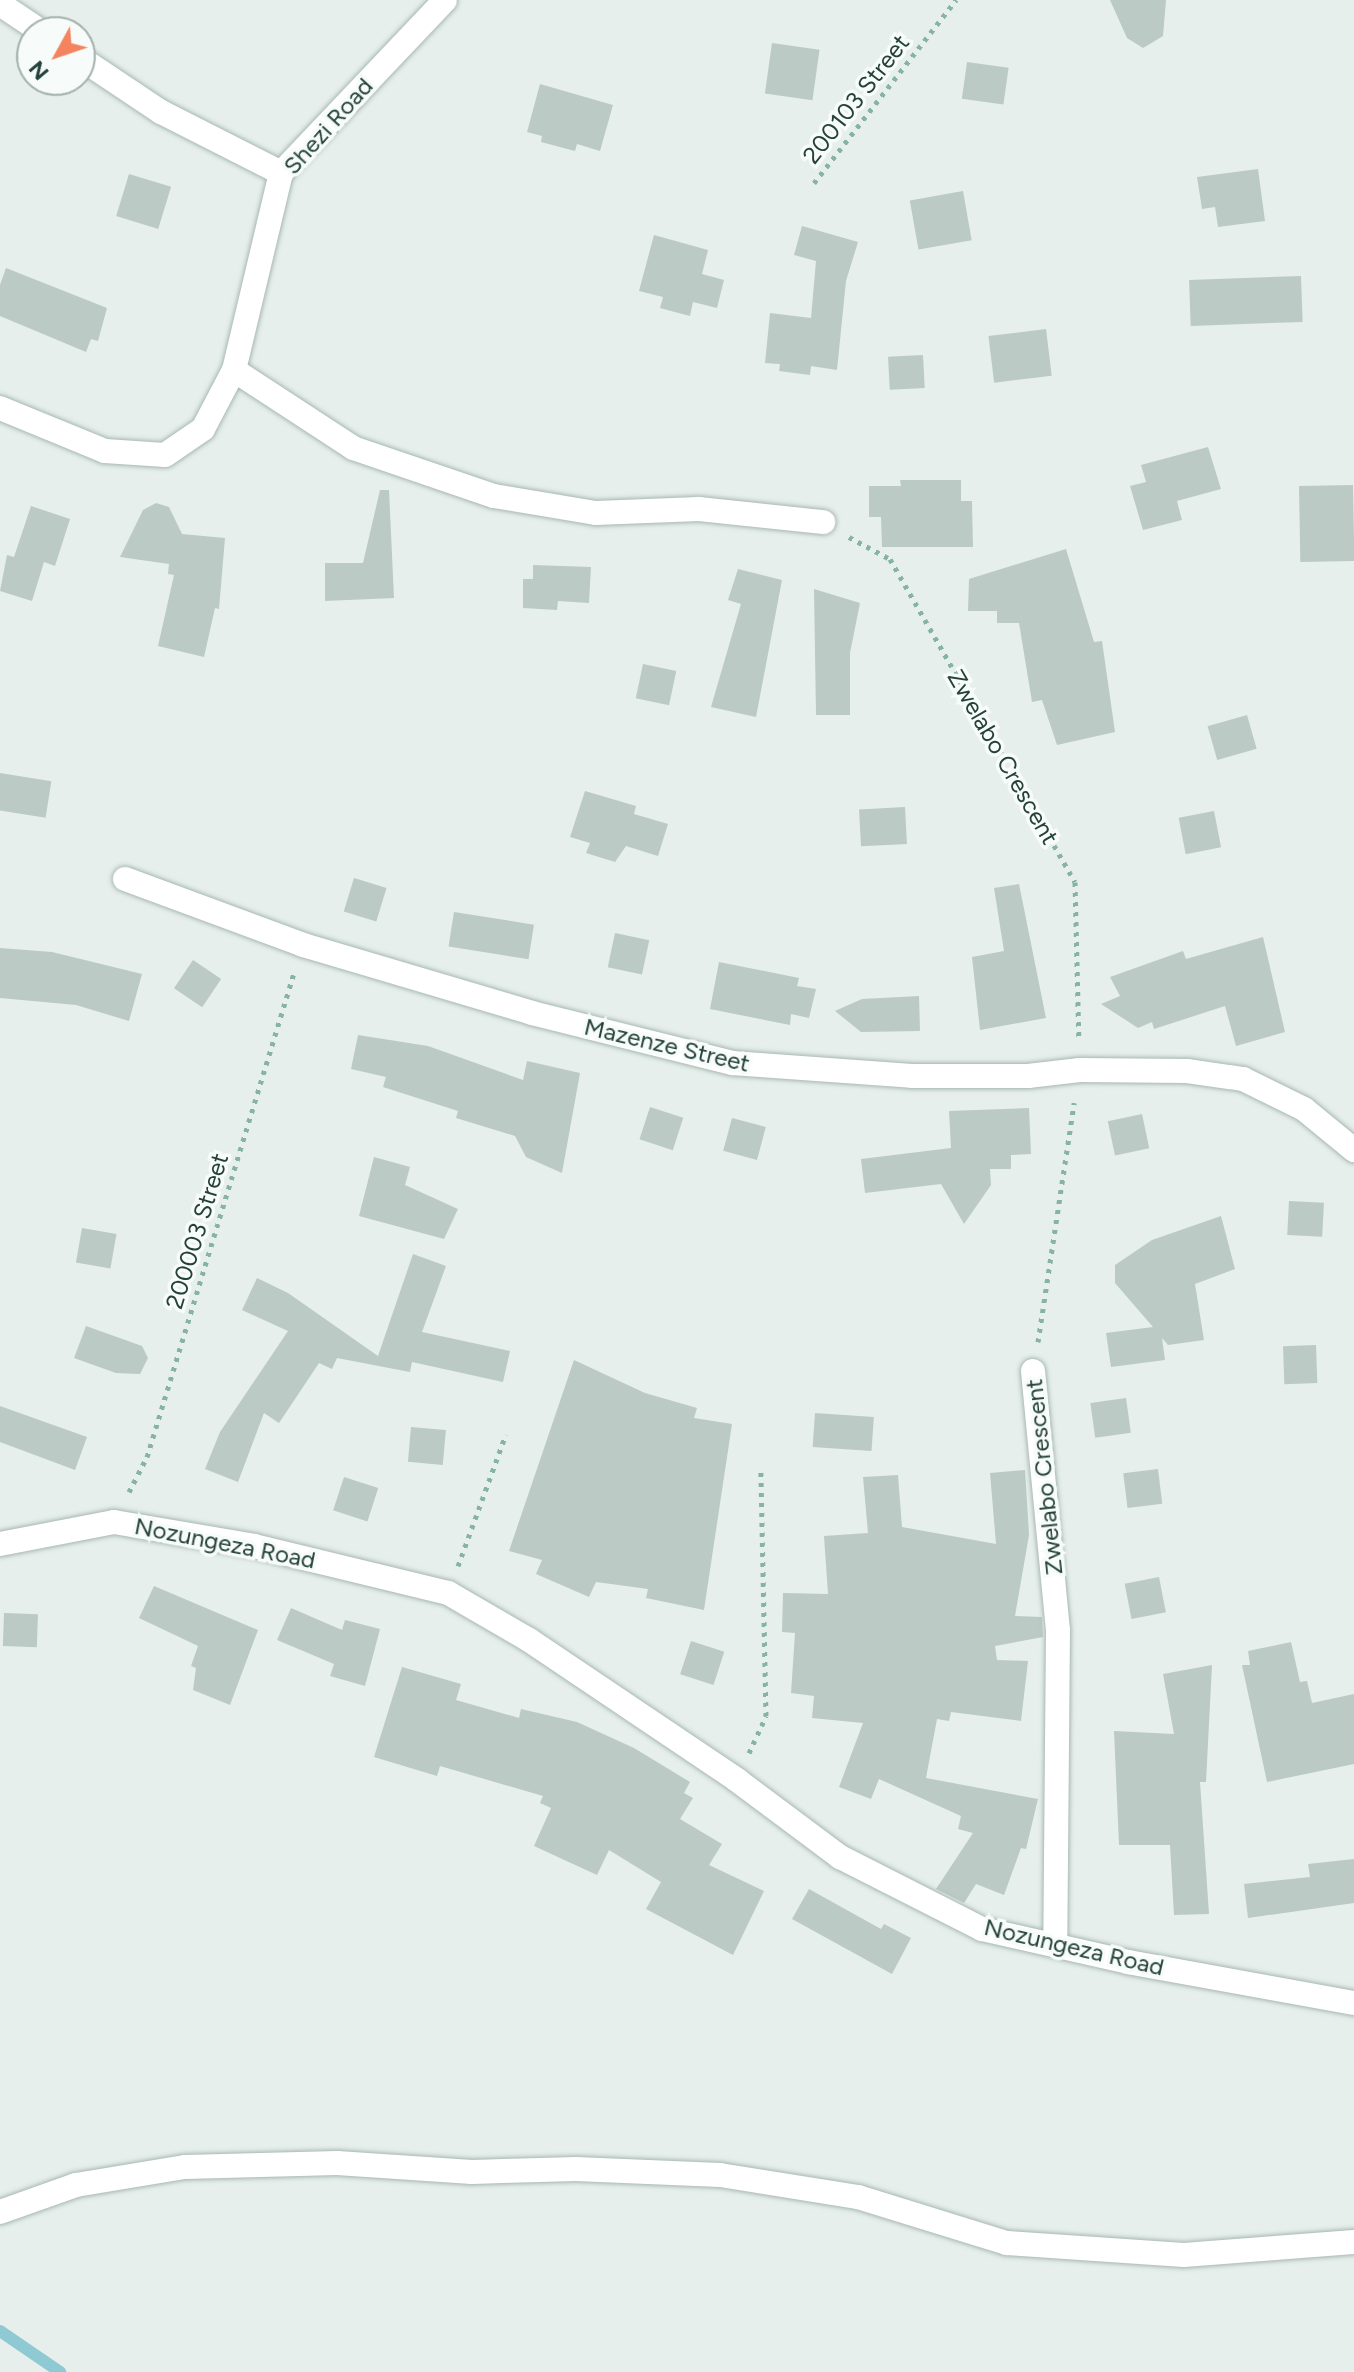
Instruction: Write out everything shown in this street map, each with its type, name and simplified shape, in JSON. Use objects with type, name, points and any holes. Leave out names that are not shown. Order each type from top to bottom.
[{"type":"street","name":"Shezi Road","points":[[234,370],[281,173],[445,0]]},
{"type":"street","points":[[0,4],[18,16]]},
{"type":"street","points":[[96,69],[161,112],[281,173]]},
{"type":"street","points":[[0,408],[105,451],[165,455],[203,429],[234,370],[353,448],[494,496],[596,513],[699,509],[823,522]]},
{"type":"street","name":"Mazenze Street","points":[[125,879],[303,945],[532,1013],[732,1063],[912,1076],[1028,1076],[1080,1070],[1187,1071],[1243,1079],[1304,1109],[1354,1150]]},
{"type":"street","name":"Zwelabo Crescent","points":[[1033,1371],[1058,1630],[1055,1945]]},
{"type":"street","name":"Nozungeza Road","points":[[0,1544],[114,1522],[254,1546],[448,1593],[529,1640],[737,1780],[840,1857],[982,1929],[1354,2003]]},
{"type":"street","points":[[0,2212],[76,2185],[185,2167],[337,2163],[472,2172],[576,2169],[720,2175],[858,2197],[1007,2243],[1184,2255],[1354,2242]]},
{"type":"path","name":"200103 Street","points":[[814,183],[956,0]]},
{"type":"path","name":"Zwelabo Crescent","points":[[823,522],[890,559],[1075,882],[1080,1070],[1033,1371]]},
{"type":"path","name":"200003 Street","points":[[114,1522],[147,1457],[303,945]]},
{"type":"path","points":[[448,1593],[506,1434]]},
{"type":"path","points":[[737,1780],[766,1716],[761,1472]]},
{"type":"building","points":[[1110,0],[1166,0],[1163,36],[1143,48],[1127,38]]},
{"type":"building","points":[[772,43],[820,50],[812,100],[765,94]]},
{"type":"building","points":[[967,62],[1009,68],[1003,104],[962,99]]},
{"type":"building","points":[[540,84],[613,105],[600,151],[577,144],[575,151],[541,142],[542,136],[527,132]]},
{"type":"building","points":[[1258,169],[1265,221],[1218,227],[1215,207],[1202,209],[1197,177]]},
{"type":"building","points":[[129,174],[171,187],[158,229],[116,216]]},
{"type":"building","points":[[963,191],[972,240],[919,250],[910,200]]},
{"type":"building","points":[[802,226],[858,242],[846,281],[837,370],[811,366],[810,375],[779,371],[780,364],[765,363],[770,313],[811,318],[816,261],[794,255]]},
{"type":"building","points":[[654,235],[708,250],[702,274],[724,280],[717,308],[693,302],[690,316],[660,308],[663,297],[639,291]]},
{"type":"building","points":[[6,268],[107,308],[98,341],[91,339],[86,352],[0,316],[0,285]]},
{"type":"building","points":[[1301,276],[1303,322],[1191,326],[1189,280]]},
{"type":"building","points":[[1046,329],[1052,376],[994,383],[988,336]]},
{"type":"building","points":[[923,355],[925,388],[890,390],[888,357]]},
{"type":"building","points":[[1208,447],[1221,489],[1177,501],[1182,520],[1143,530],[1130,486],[1146,482],[1141,465]]},
{"type":"building","points":[[900,480],[961,480],[961,501],[972,501],[973,547],[882,547],[881,517],[869,517],[869,486],[901,486]]},
{"type":"building","points":[[1353,485],[1354,561],[1300,562],[1299,486]]},
{"type":"building","points":[[380,490],[389,490],[394,598],[325,601],[325,563],[363,563]]},
{"type":"building","points":[[156,503],[169,507],[182,534],[225,538],[219,609],[215,608],[204,657],[158,646],[174,575],[168,574],[169,564],[120,557],[143,510]]},
{"type":"building","points":[[31,506],[70,519],[55,566],[44,562],[32,601],[0,591],[7,555],[14,557]]},
{"type":"building","points":[[1066,549],[1094,642],[1102,641],[1115,732],[1057,745],[1042,700],[1032,702],[1019,623],[997,623],[997,611],[968,611],[969,579]]},
{"type":"building","points":[[533,565],[591,567],[589,603],[558,601],[557,610],[523,608],[523,579],[533,579]]},
{"type":"building","points":[[738,569],[782,580],[756,717],[711,707],[741,604],[728,600]]},
{"type":"building","points":[[814,589],[860,603],[850,653],[850,715],[816,715]]},
{"type":"building","points":[[643,664],[676,671],[669,705],[636,698]]},
{"type":"building","points":[[1247,715],[1257,749],[1217,760],[1208,726]]},
{"type":"building","points":[[0,773],[51,781],[46,818],[0,810]]},
{"type":"building","points":[[585,791],[636,806],[634,814],[668,824],[658,856],[626,846],[615,862],[586,853],[590,843],[570,837]]},
{"type":"building","points":[[905,807],[907,844],[861,846],[859,809]]},
{"type":"building","points":[[1214,811],[1221,847],[1186,854],[1179,818]]},
{"type":"building","points":[[354,878],[387,888],[376,921],[344,911]]},
{"type":"building","points":[[1019,884],[1046,1018],[980,1030],[972,957],[1004,951],[994,888]]},
{"type":"building","points":[[454,912],[534,925],[529,959],[449,947]]},
{"type":"building","points":[[615,933],[649,940],[642,975],[608,967]]},
{"type":"building","points":[[1263,937],[1285,1032],[1236,1046],[1225,1006],[1154,1029],[1152,1022],[1138,1028],[1101,1004],[1120,996],[1110,977],[1183,951],[1186,959]]},
{"type":"building","points":[[0,948],[52,952],[142,974],[129,1021],[76,1005],[0,998]]},
{"type":"building","points":[[193,960],[221,979],[202,1007],[174,988]]},
{"type":"building","points":[[719,962],[799,978],[797,986],[816,989],[809,1018],[791,1014],[790,1025],[710,1009]]},
{"type":"building","points":[[919,996],[920,1031],[861,1032],[835,1011],[862,999]]},
{"type":"building","points":[[358,1035],[428,1046],[523,1080],[527,1061],[580,1073],[562,1173],[526,1157],[515,1136],[456,1118],[458,1111],[383,1087],[386,1077],[351,1069]]},
{"type":"building","points":[[650,1107],[683,1118],[673,1150],[639,1139]]},
{"type":"building","points":[[1029,1108],[1031,1154],[1011,1155],[1011,1169],[990,1169],[991,1185],[964,1224],[941,1184],[865,1193],[861,1159],[951,1148],[949,1111]]},
{"type":"building","points":[[1142,1114],[1149,1148],[1115,1156],[1108,1121]]},
{"type":"building","points":[[732,1118],[766,1127],[757,1160],[723,1151]]},
{"type":"building","points":[[374,1157],[410,1167],[405,1185],[458,1209],[444,1239],[359,1216]]},
{"type":"building","points":[[1289,1201],[1324,1203],[1322,1237],[1287,1235]]},
{"type":"building","points":[[1221,1216],[1235,1269],[1195,1284],[1204,1340],[1168,1345],[1162,1338],[1165,1360],[1111,1367],[1106,1333],[1153,1327],[1115,1283],[1115,1265],[1152,1240]]},
{"type":"building","points":[[82,1228],[116,1234],[110,1269],[76,1262]]},
{"type":"building","points":[[413,1254],[446,1266],[422,1332],[510,1351],[503,1382],[412,1362],[410,1372],[337,1358],[332,1369],[319,1363],[279,1423],[264,1413],[238,1482],[205,1469],[220,1432],[288,1331],[242,1310],[257,1278],[288,1293],[378,1356]]},
{"type":"building","points":[[86,1326],[142,1346],[148,1358],[140,1374],[116,1373],[74,1358]]},
{"type":"building","points":[[1316,1345],[1317,1383],[1284,1384],[1283,1346]]},
{"type":"building","points":[[574,1360],[645,1393],[697,1408],[694,1418],[732,1424],[704,1610],[646,1598],[648,1589],[596,1582],[589,1597],[536,1574],[542,1560],[509,1551]]},
{"type":"building","points":[[1126,1398],[1131,1433],[1095,1438],[1090,1403]]},
{"type":"building","points":[[0,1406],[87,1437],[75,1470],[0,1442]]},
{"type":"building","points":[[815,1413],[874,1417],[871,1451],[813,1447]]},
{"type":"building","points":[[411,1427],[446,1430],[443,1465],[408,1462]]},
{"type":"building","points":[[1158,1469],[1162,1504],[1128,1508],[1123,1473]]},
{"type":"building","points":[[1025,1470],[1029,1535],[1015,1616],[1042,1617],[1043,1637],[995,1646],[997,1660],[1028,1661],[1021,1721],[951,1712],[949,1721],[937,1719],[926,1778],[1038,1799],[1026,1849],[1021,1848],[1004,1895],[976,1884],[964,1903],[936,1889],[973,1833],[958,1829],[961,1816],[879,1779],[871,1799],[839,1787],[863,1723],[812,1718],[814,1696],[791,1693],[795,1633],[782,1632],[783,1593],[828,1594],[824,1536],[868,1533],[863,1477],[898,1475],[902,1527],[996,1544],[990,1473]]},
{"type":"building","points":[[344,1477],[378,1488],[367,1521],[333,1510]]},
{"type":"building","points":[[1159,1577],[1166,1612],[1132,1619],[1125,1584]]},
{"type":"building","points":[[154,1586],[258,1630],[230,1705],[193,1690],[196,1668],[191,1666],[198,1646],[139,1618]]},
{"type":"building","points":[[291,1608],[342,1630],[345,1620],[380,1629],[365,1686],[330,1676],[334,1664],[277,1640]]},
{"type":"building","points":[[4,1613],[38,1614],[37,1647],[3,1646]]},
{"type":"building","points":[[691,1641],[724,1652],[713,1685],[680,1674]]},
{"type":"building","points":[[1291,1642],[1300,1682],[1307,1681],[1312,1703],[1354,1694],[1354,1764],[1267,1782],[1242,1665],[1250,1665],[1248,1651]]},
{"type":"building","points":[[1212,1665],[1206,1782],[1200,1782],[1209,1914],[1174,1915],[1170,1845],[1119,1845],[1114,1731],[1174,1734],[1163,1674]]},
{"type":"building","points":[[402,1667],[461,1684],[456,1700],[519,1718],[521,1709],[577,1722],[634,1748],[690,1782],[684,1793],[693,1798],[680,1819],[722,1844],[709,1865],[764,1891],[733,1955],[646,1909],[661,1882],[609,1850],[597,1875],[534,1846],[551,1808],[540,1803],[543,1796],[440,1766],[437,1776],[374,1757]]},
{"type":"building","points":[[1354,1859],[1354,1903],[1248,1918],[1244,1884],[1310,1877],[1308,1864]]},
{"type":"building","points":[[809,1889],[881,1929],[884,1924],[911,1938],[892,1974],[792,1919]]},
{"type":"waterway","points":[[0,2331],[60,2372]]}]
